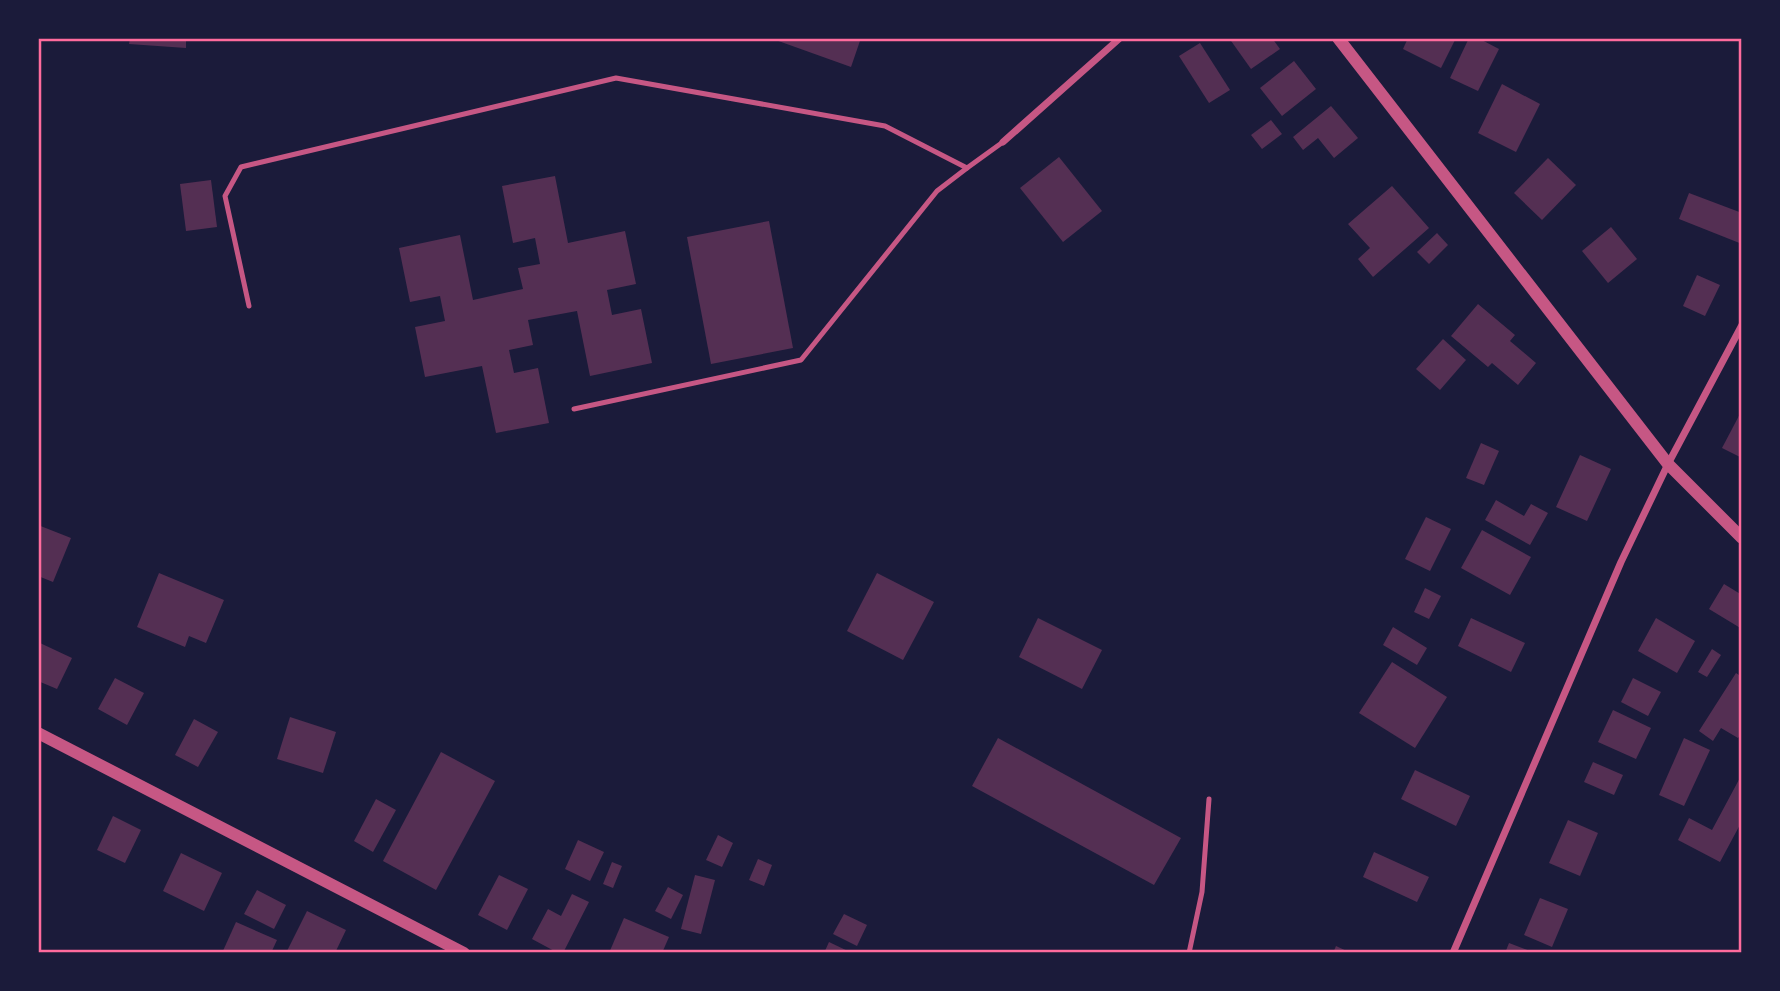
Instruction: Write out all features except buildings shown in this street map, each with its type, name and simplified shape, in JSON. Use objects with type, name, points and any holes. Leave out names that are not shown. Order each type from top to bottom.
[{"type":"street","points":[[1003,142],[1120,38]]},
{"type":"street","points":[[1338,38],[1668,464],[1741,538]]},
{"type":"street","points":[[1453,953],[1621,562],[1668,464],[1741,324]]},
{"type":"street","points":[[38,733],[464,953]]},
{"type":"lane","points":[[249,306],[225,196],[241,167],[616,78],[885,126],[967,168]]},
{"type":"lane","points":[[574,409],[801,360],[937,191],[1003,142]]},
{"type":"lane","points":[[1188,953],[1202,892],[1209,799]]}]
